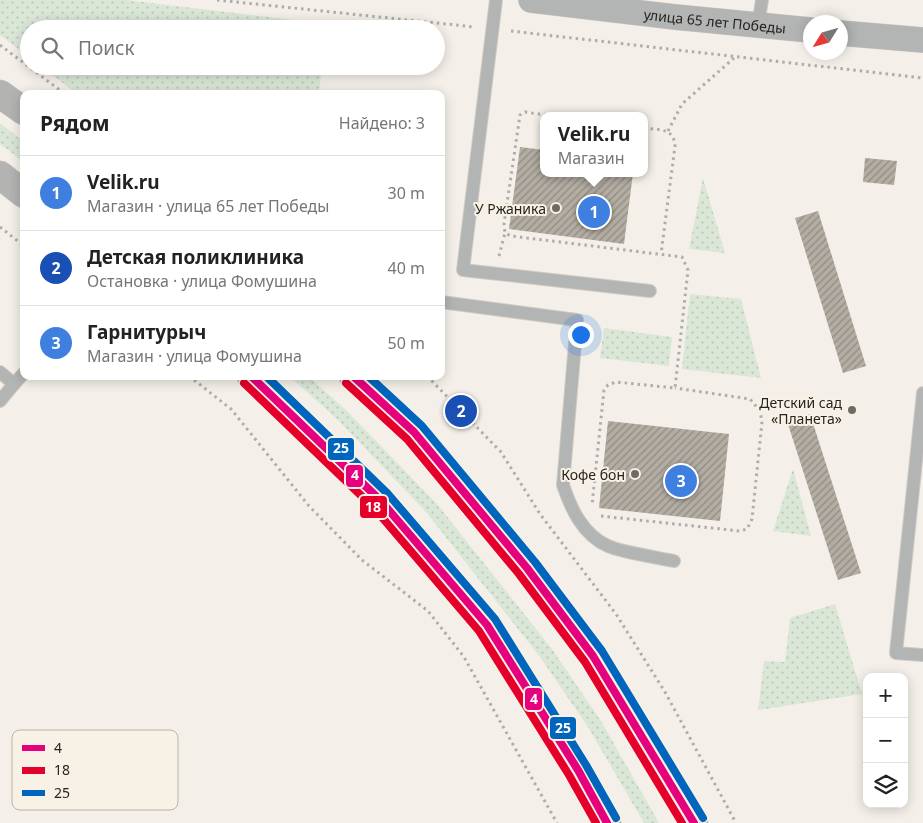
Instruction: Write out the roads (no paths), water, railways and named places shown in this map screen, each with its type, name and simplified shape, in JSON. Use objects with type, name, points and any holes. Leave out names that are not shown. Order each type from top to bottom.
[{"type":"main road","points":[[0,94],[20,108]]},
{"type":"main road","points":[[0,176],[20,191]]},
{"type":"main road","points":[[255,380],[382,501],[487,625],[578,770],[607,823]]},
{"type":"main road","points":[[357,380],[414,432],[533,576],[593,656],[694,823]]},
{"type":"street","name":"улица 65 лет Победы","points":[[531,0],[803,29]]},
{"type":"street","points":[[848,34],[923,40]]},
{"type":"lane","points":[[496,0],[463,270],[650,291]]},
{"type":"lane","points":[[758,25],[762,0]]},
{"type":"lane","points":[[445,303],[577,320],[563,485],[571,509],[587,530],[608,546],[674,561]]},
{"type":"lane","points":[[0,372],[14,384]]},
{"type":"lane","points":[[0,401],[20,377]]},
{"type":"lane","points":[[923,393],[896,653],[923,655]]},
{"type":"place","name":"У Ржаника","points":[[556,208]]},
{"type":"place","name":"Velik.ru","points":[[594,212]]},
{"type":"place","name":"Детский сад «Планета»","points":[[852,410]]},
{"type":"place","name":"Детская поликлиника","points":[[461,411]]},
{"type":"place","name":"Кофе бон","points":[[635,474]]},
{"type":"place","name":"Гарнитурыч","points":[[681,481]]}]
